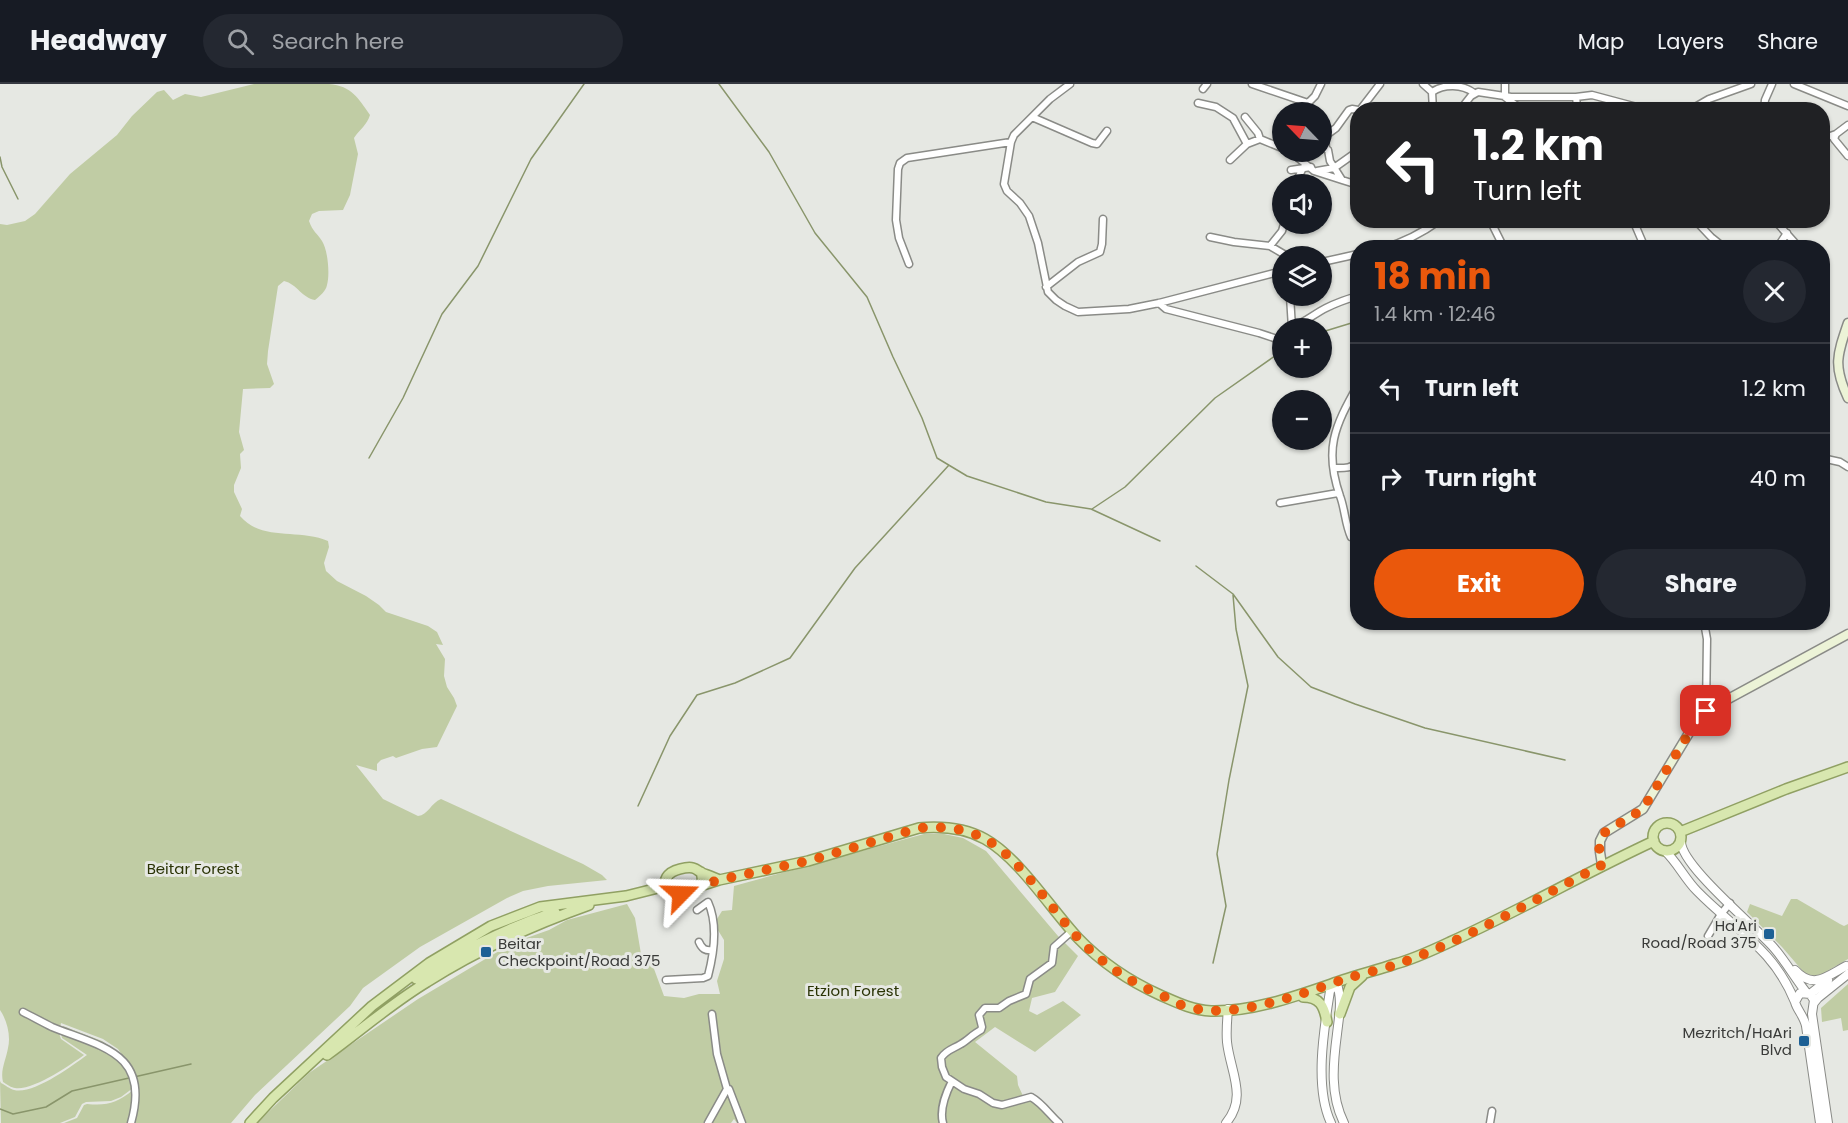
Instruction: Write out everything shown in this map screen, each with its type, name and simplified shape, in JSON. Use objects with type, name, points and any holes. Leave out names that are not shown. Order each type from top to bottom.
[{"type":"main road","points":[[1848,323],[1838,354],[1838,368],[1841,383],[1848,398]]},
{"type":"main road","points":[[1602,865],[1599,852],[1600,841],[1604,833],[1643,809],[1689,733],[1706,711],[1848,634]]},
{"type":"main road","points":[[1681,836],[1675,825],[1670,823],[1660,825],[1654,832],[1654,841],[1660,849],[1665,851],[1674,849],[1681,836],[1786,789],[1848,767]]},
{"type":"main road","points":[[700,886],[808,861],[919,828],[959,829],[987,840],[1009,857],[1072,931],[1106,965],[1137,985],[1187,1007],[1211,1011],[1240,1008],[1294,997],[1398,963],[1451,942],[1654,841]]},
{"type":"main road","points":[[701,872],[703,881],[693,892],[673,894],[666,886],[667,877],[673,871],[693,867],[719,880]]},
{"type":"main road","points":[[250,1123],[273,1098],[372,1006],[470,947],[529,920],[588,901],[626,896],[666,886]]},
{"type":"main road","points":[[291,1082],[426,982],[477,953],[530,928],[607,898]]},
{"type":"main road","points":[[1340,1014],[1350,987],[1356,979],[1368,972]]},
{"type":"main road","points":[[1294,997],[1312,997],[1320,1002],[1327,1022]]},
{"type":"street","points":[[1070,84],[1050,99],[1014,135],[1004,184],[1007,191],[1020,203],[1029,216],[1044,265],[1046,286],[1048,292],[1056,300],[1078,312],[1129,309],[1272,274]]},
{"type":"street","points":[[1252,84],[1305,102]]},
{"type":"street","points":[[1309,102],[1321,84]]},
{"type":"street","points":[[1365,102],[1380,84]]},
{"type":"street","points":[[1423,84],[1432,92],[1433,102]]},
{"type":"street","points":[[1505,84],[1505,96]]},
{"type":"street","points":[[1727,84],[1730,92]]},
{"type":"street","points":[[1702,102],[1751,84]]},
{"type":"street","points":[[1765,102],[1772,84]]},
{"type":"street","points":[[1794,84],[1848,106]]},
{"type":"street","points":[[1432,92],[1443,85],[1457,86],[1472,90],[1474,93],[1505,96],[1596,95],[1620,102]]},
{"type":"street","points":[[1467,102],[1474,93]]},
{"type":"street","points":[[1505,96],[1512,102]]},
{"type":"street","points":[[1576,97],[1577,102]]},
{"type":"street","points":[[1197,103],[1216,107],[1233,118],[1246,144]]},
{"type":"street","points":[[1332,130],[1336,128],[1350,110]]},
{"type":"street","points":[[1032,117],[1097,144],[1107,131]]},
{"type":"street","points":[[1245,117],[1260,139]]},
{"type":"street","points":[[1830,136],[1848,125]]},
{"type":"street","points":[[1836,134],[1834,139],[1848,156]]},
{"type":"street","points":[[1230,160],[1246,144],[1260,139],[1272,144]]},
{"type":"street","points":[[909,264],[899,238],[896,220],[897,169],[900,163],[907,158],[1011,142]]},
{"type":"street","points":[[1291,170],[1334,168],[1350,157]]},
{"type":"street","points":[[1305,162],[1314,169],[1350,182]]},
{"type":"street","points":[[1332,162],[1342,180]]},
{"type":"street","points":[[1300,174],[1303,168]]},
{"type":"street","points":[[1046,286],[1078,262],[1100,252],[1103,219]]},
{"type":"street","points":[[1408,240],[1429,228]]},
{"type":"street","points":[[1703,228],[1715,240]]},
{"type":"street","points":[[1782,228],[1793,240]]},
{"type":"street","points":[[1782,240],[1787,232]]},
{"type":"street","points":[[1210,237],[1270,246],[1280,234]]},
{"type":"street","points":[[1332,260],[1350,256]]},
{"type":"street","points":[[1311,318],[1338,302],[1350,298]]},
{"type":"street","points":[[1159,303],[1166,309],[1272,337]]},
{"type":"street","points":[[1350,403],[1333,438],[1331,457],[1350,534]]},
{"type":"street","points":[[1830,460],[1848,467]]},
{"type":"street","points":[[1334,468],[1350,467]]},
{"type":"street","points":[[1280,503],[1338,492]]},
{"type":"street","points":[[1705,630],[1706,711]]},
{"type":"street","points":[[1681,836],[1683,851],[1700,874],[1801,977],[1807,980],[1820,980],[1847,968]]},
{"type":"street","points":[[1665,851],[1689,883],[1757,944],[1785,980],[1804,1017],[1820,1123]]},
{"type":"street","points":[[666,980],[708,976],[713,950],[712,910],[708,902],[697,910]]},
{"type":"street","points":[[1708,936],[1730,903]]},
{"type":"street","points":[[1059,1123],[1038,1101],[1031,1097],[1002,1105],[964,1089],[946,1077],[941,1058],[944,1053],[981,1030],[979,1015],[983,1010],[999,1008],[1026,994],[1030,979],[1052,963],[1054,947],[1072,931]]},
{"type":"street","points":[[699,942],[706,951],[713,950]]},
{"type":"street","points":[[1781,957],[1814,998],[1812,1014],[1828,1123]]},
{"type":"street","points":[[1797,1006],[1797,995],[1808,993],[1847,968]]},
{"type":"street","points":[[1797,1006],[1807,1011],[1847,968]]},
{"type":"street","points":[[1336,982],[1339,991],[1340,1014],[1334,1059],[1334,1085],[1337,1107],[1344,1123]]},
{"type":"street","points":[[1331,1123],[1323,1099],[1321,1079],[1330,991],[1336,982]]},
{"type":"street","points":[[1226,1123],[1235,1108],[1238,1093],[1227,1042],[1228,1009]]},
{"type":"street","points":[[23,1012],[51,1026],[101,1045],[123,1060],[132,1073],[136,1092],[131,1123]]},
{"type":"street","points":[[712,1014],[717,1054],[727,1089],[729,1089],[742,1123]]},
{"type":"street","points":[[943,1123],[942,1108],[952,1081]]},
{"type":"street","points":[[708,1123],[727,1089]]},
{"type":"street","points":[[1490,1123],[1492,1111]]},
{"type":"green space","name":"Beitar Forest","points":[[254,84],[337,85],[354,94],[370,115],[354,138],[358,154],[350,195],[343,210],[319,211],[312,214],[309,221],[326,250],[328,281],[326,287],[315,300],[306,297],[284,281],[278,286],[267,364],[274,384],[270,388],[243,389],[239,432],[244,450],[240,454],[241,468],[234,485],[234,492],[242,509],[240,516],[259,529],[317,537],[328,541],[329,547],[324,563],[326,571],[337,581],[366,596],[386,612],[428,626],[437,632],[443,645],[436,644],[445,659],[444,676],[457,706],[437,747],[381,760],[377,764],[377,771],[356,765],[383,799],[418,816],[441,799],[583,864],[607,880],[523,891],[420,947],[363,988],[350,1006],[255,1095],[231,1123],[64,1123],[77,1118],[84,1105],[112,1103],[133,1088],[111,1101],[86,1102],[82,1104],[75,1117],[60,1123],[1,1123],[0,1081],[14,1090],[31,1088],[52,1078],[87,1055],[62,1038],[63,1026],[102,1041],[117,1051],[132,1070],[118,1049],[103,1039],[61,1023],[59,1033],[61,1039],[84,1055],[31,1086],[14,1088],[3,1082],[2,1078],[9,1033],[0,1010],[0,224],[7,225],[25,221],[35,214],[70,174],[117,135],[132,116],[157,92],[164,90],[173,100],[185,94],[201,97]]},
{"type":"green space","name":"Etzion Forest","points":[[924,834],[944,834],[963,838],[986,851],[1058,936],[1078,956],[1055,992],[1032,998],[1029,1011],[1037,1015],[1063,1001],[1081,1015],[1035,1052],[995,1027],[975,1042],[1017,1076],[1023,1096],[1028,1096],[1055,1123],[737,1123],[734,1119],[731,1123],[257,1123],[309,1073],[418,999],[515,942],[549,930],[567,920],[627,904],[635,918],[641,954],[650,958],[664,996],[684,998],[699,994],[720,994],[717,981],[724,959],[724,940],[716,927],[717,919],[722,911],[732,910],[734,886]]},
{"type":"green space","points":[[1791,899],[1797,899],[1844,926],[1848,924],[1848,959],[1817,977],[1807,976],[1747,912],[1750,904],[1782,916]]},
{"type":"green space","points":[[1848,984],[1848,1030],[1843,1031],[1841,1018],[1822,1022],[1821,1008]]},
{"type":"waterway","points":[[369,458],[403,398],[442,314],[478,266],[531,159],[584,84]]},
{"type":"waterway","points":[[719,84],[769,152],[815,233],[867,297],[922,418],[937,458],[967,476],[1046,502],[1091,509],[1160,541]]},
{"type":"waterway","points":[[0,157],[2,167],[18,199]]},
{"type":"waterway","points":[[1332,329],[1350,323]]},
{"type":"waterway","points":[[1092,509],[1125,487],[1215,398],[1272,358]]},
{"type":"waterway","points":[[638,806],[670,736],[697,695],[735,683],[790,658],[855,568],[949,465]]},
{"type":"waterway","points":[[1196,566],[1233,594],[1278,657],[1311,687],[1425,728],[1565,760]]},
{"type":"waterway","points":[[1213,963],[1226,906],[1217,854],[1248,686],[1236,629],[1233,595]]},
{"type":"waterway","points":[[134,1077],[191,1064]]},
{"type":"waterway","points":[[0,1109],[13,1114],[46,1107],[72,1091],[129,1078]]},
{"type":"place","name":"Ha'Ari Road/Road 375","points":[[1769,934]]},
{"type":"place","name":"Beitar Checkpoint/Road 375","points":[[486,952]]},
{"type":"place","name":"Mezritch/HaAri Blvd","points":[[1804,1041]]},
{"type":"route","points":[[681,894],[693,892],[700,886],[719,880],[808,861],[919,828],[959,829],[987,840],[1009,857],[1078,938],[1106,965],[1137,985],[1187,1007],[1211,1011],[1240,1008],[1290,998],[1398,963],[1451,942],[1602,865],[1599,852],[1600,841],[1604,833],[1643,809],[1689,733],[1706,711]]}]
